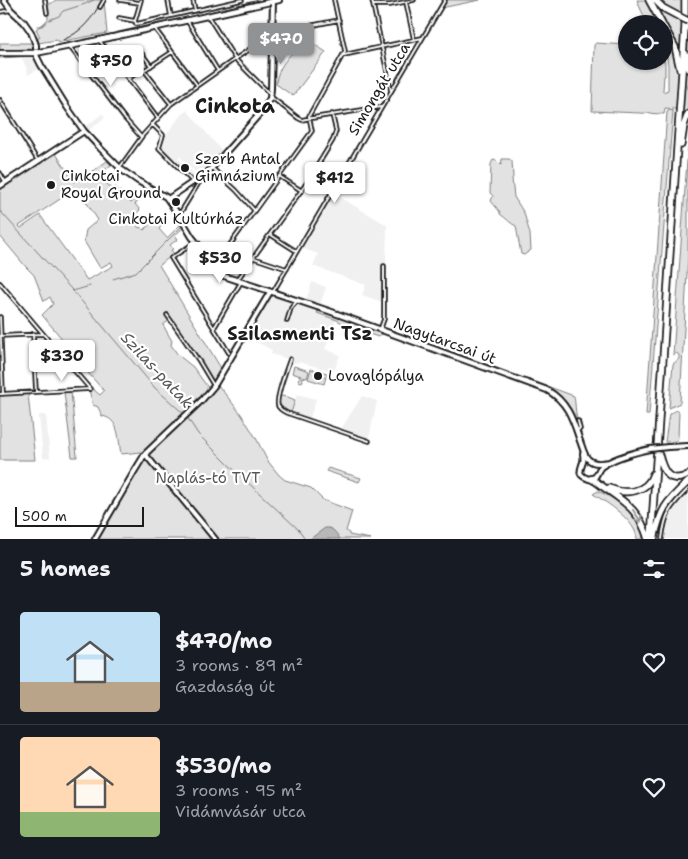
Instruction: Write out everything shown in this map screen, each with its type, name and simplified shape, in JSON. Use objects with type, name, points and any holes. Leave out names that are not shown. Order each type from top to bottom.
[{"type":"highway","points":[[649,0],[657,15]]},
{"type":"highway","points":[[655,0],[663,8],[688,22]]},
{"type":"highway","points":[[652,539],[686,0]]},
{"type":"highway","points":[[652,539],[660,455],[688,33]]},
{"type":"highway","points":[[673,44],[680,66],[681,83]]},
{"type":"highway","points":[[686,55],[688,70]]},
{"type":"highway","points":[[680,145],[688,114]]},
{"type":"highway","points":[[660,455],[663,469],[669,476],[682,478],[688,475]]},
{"type":"highway","points":[[595,475],[599,481],[611,489],[622,492],[633,491],[644,488],[649,483],[656,462]]},
{"type":"highway","points":[[595,475],[595,481],[630,506],[640,518],[652,539]]},
{"type":"highway","points":[[652,539],[664,509],[671,498],[688,482]]},
{"type":"main road","points":[[4,0],[31,32],[39,61],[84,131],[120,168],[168,199],[194,182],[201,180],[266,106],[271,96],[273,1]]},
{"type":"main road","points":[[0,53],[36,53],[279,0]]},
{"type":"main road","points":[[0,186],[84,131]]},
{"type":"main road","name":"Nagytarcsai út","points":[[168,199],[196,242],[224,276],[547,390],[564,403],[582,448],[587,457],[598,466],[595,475],[586,479],[581,474],[580,467],[583,463],[582,448]]},
{"type":"main road","name":"Simongát utca","points":[[95,539],[145,454],[214,386],[271,292]]},
{"type":"main road","points":[[595,475],[601,467],[610,462],[642,450],[686,446]]},
{"type":"main road","points":[[145,454],[215,539]]},
{"type":"main road","points":[[583,463],[593,462],[598,464],[610,462]]},
{"type":"street","points":[[45,0],[47,13]]},
{"type":"street","points":[[100,7],[104,0]]},
{"type":"street","points":[[120,0],[140,1],[135,22]]},
{"type":"street","points":[[168,0],[171,16]]},
{"type":"street","points":[[193,0],[195,10]]},
{"type":"street","points":[[220,0],[221,5]]},
{"type":"street","points":[[119,18],[135,22],[242,0]]},
{"type":"street","points":[[215,266],[312,131],[310,114],[345,52],[334,0]]},
{"type":"street","points":[[372,0],[391,91]]},
{"type":"street","points":[[373,5],[390,5],[414,0]]},
{"type":"street","name":"Simongát utca","points":[[271,292],[335,188],[444,0]]},
{"type":"street","points":[[406,2],[414,40]]},
{"type":"street","points":[[0,12],[11,10]]},
{"type":"street","points":[[208,16],[235,59],[271,96],[298,118],[302,120],[381,107]]},
{"type":"street","points":[[120,168],[141,137],[171,104],[235,59],[272,34],[339,20]]},
{"type":"street","points":[[187,21],[218,71]]},
{"type":"street","points":[[154,28],[197,85]]},
{"type":"street","points":[[344,55],[422,38]]},
{"type":"street","points":[[99,40],[158,118]]},
{"type":"street","points":[[70,46],[141,137]]},
{"type":"street","points":[[116,62],[140,51],[150,66]]},
{"type":"street","points":[[128,79],[172,52]]},
{"type":"street","points":[[144,70],[171,104]]},
{"type":"street","points":[[0,100],[1,106],[38,161]]},
{"type":"street","points":[[214,328],[254,258],[302,191],[327,150],[336,132],[332,114]]},
{"type":"street","points":[[152,124],[163,135],[159,148],[194,182]]},
{"type":"street","points":[[211,168],[255,210]]},
{"type":"street","points":[[0,173],[6,183]]},
{"type":"street","points":[[279,176],[302,191]]},
{"type":"street","points":[[179,215],[201,180]]},
{"type":"street","points":[[175,210],[183,207]]},
{"type":"street","points":[[271,235],[296,251]]},
{"type":"street","points":[[196,242],[171,258],[228,353]]},
{"type":"street","points":[[254,258],[287,268]]},
{"type":"street","points":[[380,330],[384,319],[384,266]]},
{"type":"street","points":[[0,283],[90,389],[2,394],[0,317]]},
{"type":"street","points":[[287,321],[291,308],[297,301]]},
{"type":"street","points":[[167,315],[214,386]]},
{"type":"street","points":[[34,334],[36,392]]},
{"type":"street","points":[[0,336],[43,334]]},
{"type":"street","points":[[290,359],[278,396],[277,403],[280,409],[287,414],[370,441]]},
{"type":"street","points":[[576,430],[580,429],[578,420]]},
{"type":"street","points":[[662,539],[667,515],[688,489]]},
{"type":"shaded area","points":[[21,56],[33,56],[39,69],[27,75],[28,72]]},
{"type":"shaded area","points":[[187,110],[222,151],[198,175],[179,156],[180,160],[196,175],[191,179],[191,175],[186,171],[184,172],[181,169],[183,167],[174,161],[176,159],[174,160],[162,148],[165,136]]},
{"type":"shaded area","points":[[102,114],[105,117],[88,131],[85,127]]},
{"type":"shaded area","points":[[334,194],[387,225],[385,303],[362,295],[366,285],[313,266],[318,254],[301,248]]},
{"type":"shaded area","points":[[312,282],[326,287],[320,305],[306,300]]},
{"type":"shaded area","points":[[271,295],[337,317],[325,349],[340,355],[334,371],[291,362],[292,360],[271,354],[272,350],[245,336]]},
{"type":"shaded area","points":[[297,394],[316,399],[310,418],[292,413]]},
{"type":"shaded area","points":[[362,396],[377,401],[369,438],[341,429]]},
{"type":"shaded area","points":[[39,415],[46,415],[50,457],[43,458]]},
{"type":"shaded area","points":[[688,487],[688,539],[660,539],[665,516],[670,506]]},
{"type":"shaded area","points":[[325,528],[332,529],[340,539],[310,539]]},
{"type":"green space","points":[[56,0],[104,0],[107,33],[58,42],[57,40],[38,43],[38,38],[40,37],[36,29],[48,19],[47,6]]},
{"type":"green space","points":[[446,0],[480,0],[441,8]]},
{"type":"green space","points":[[637,0],[688,0],[688,115],[674,109],[665,108],[664,114],[592,111],[594,45],[596,43],[618,44],[618,70],[665,70],[663,92],[668,90],[668,70],[673,70],[673,15],[644,15]]},
{"type":"green space","points":[[306,39],[326,52],[293,96],[276,84],[277,77],[287,59]]},
{"type":"green space","points":[[0,43],[32,43],[33,56],[0,58]]},
{"type":"green space","points":[[673,111],[649,415],[646,415],[667,112]]},
{"type":"green space","points":[[688,147],[688,255],[680,403],[669,408],[673,364],[679,359],[679,355],[676,353],[673,355]]},
{"type":"green space","name":"Naplás-tó TVT","points":[[53,149],[74,182],[107,161],[111,165],[97,176],[113,189],[115,187],[124,195],[126,193],[131,199],[129,201],[131,203],[138,197],[140,200],[135,204],[140,210],[131,219],[139,228],[144,230],[159,216],[165,222],[159,229],[167,238],[181,224],[183,228],[175,235],[178,239],[170,245],[174,254],[159,265],[222,370],[214,383],[175,323],[170,320],[163,325],[172,341],[171,345],[178,355],[193,367],[209,389],[201,399],[199,397],[185,412],[188,414],[218,385],[241,414],[267,460],[279,475],[285,480],[311,488],[323,500],[352,511],[346,531],[349,535],[371,539],[97,539],[143,461],[141,452],[121,454],[115,425],[108,418],[102,416],[98,407],[93,405],[89,390],[93,389],[100,395],[104,391],[42,315],[53,304],[50,297],[44,301],[34,275],[0,236],[0,183]],"holes":[[[77,188],[98,220],[86,230],[84,241],[100,268],[111,262],[113,266],[87,280],[40,215],[21,228],[19,226]]]},
{"type":"green space","points":[[502,159],[512,161],[514,197],[524,213],[530,234],[531,250],[524,255],[521,254],[516,226],[500,214],[491,201],[493,196],[490,193],[491,164],[493,160],[501,165]]},
{"type":"green space","points":[[319,310],[382,332],[382,334],[378,337],[347,326],[337,320],[317,313]]},
{"type":"green space","name":"Lovaglópálya","points":[[294,366],[309,371],[307,378],[302,377],[303,381],[299,381],[298,379],[301,376],[292,373]]},
{"type":"green space","name":"Lovaglópálya","points":[[311,369],[327,373],[324,384],[308,379]]},
{"type":"green space","points":[[528,379],[574,396],[579,427],[562,398]]},
{"type":"green space","points":[[71,391],[77,457],[72,457],[64,392]]},
{"type":"green space","points":[[28,394],[35,460],[0,460],[0,395]]},
{"type":"green space","points":[[281,396],[295,400],[291,413],[280,404]]},
{"type":"green space","points":[[677,410],[679,412],[677,441],[665,442],[669,414]]},
{"type":"green space","points":[[328,468],[361,478],[359,482],[326,471]]},
{"type":"green space","points":[[598,491],[627,509],[638,523],[643,539],[637,539],[627,519],[593,494]]},
{"type":"waterway","points":[[37,26],[42,26],[49,20],[59,16],[63,11],[94,0]]},
{"type":"waterway","name":"Szilas-patak","points":[[0,211],[73,291],[155,388],[184,414]]},
{"type":"waterway","points":[[113,279],[136,272],[182,226]]},
{"type":"waterway","points":[[73,291],[90,286]]},
{"type":"waterway","name":"Szilas-patak","points":[[187,417],[198,434],[299,530],[304,537]]},
{"type":"tram line","points":[[63,40],[76,33],[86,24],[102,0]]},
{"type":"tram line","points":[[0,50],[36,49],[58,45],[134,30],[259,0]]},
{"type":"place","name":"Szerb Antal Gimnázium","points":[[185,168]]},
{"type":"place","name":"Cinkotai Royal Ground","points":[[51,185]]},
{"type":"place","name":"Cinkotai Kultúrház","points":[[176,202]]},
{"type":"place","name":"Lovaglópálya","points":[[318,376]]},
{"type":"district","name":"Cinkota","points":[[235,106]]},
{"type":"district","name":"Szilasmenti TSz","points":[[300,334]]}]
